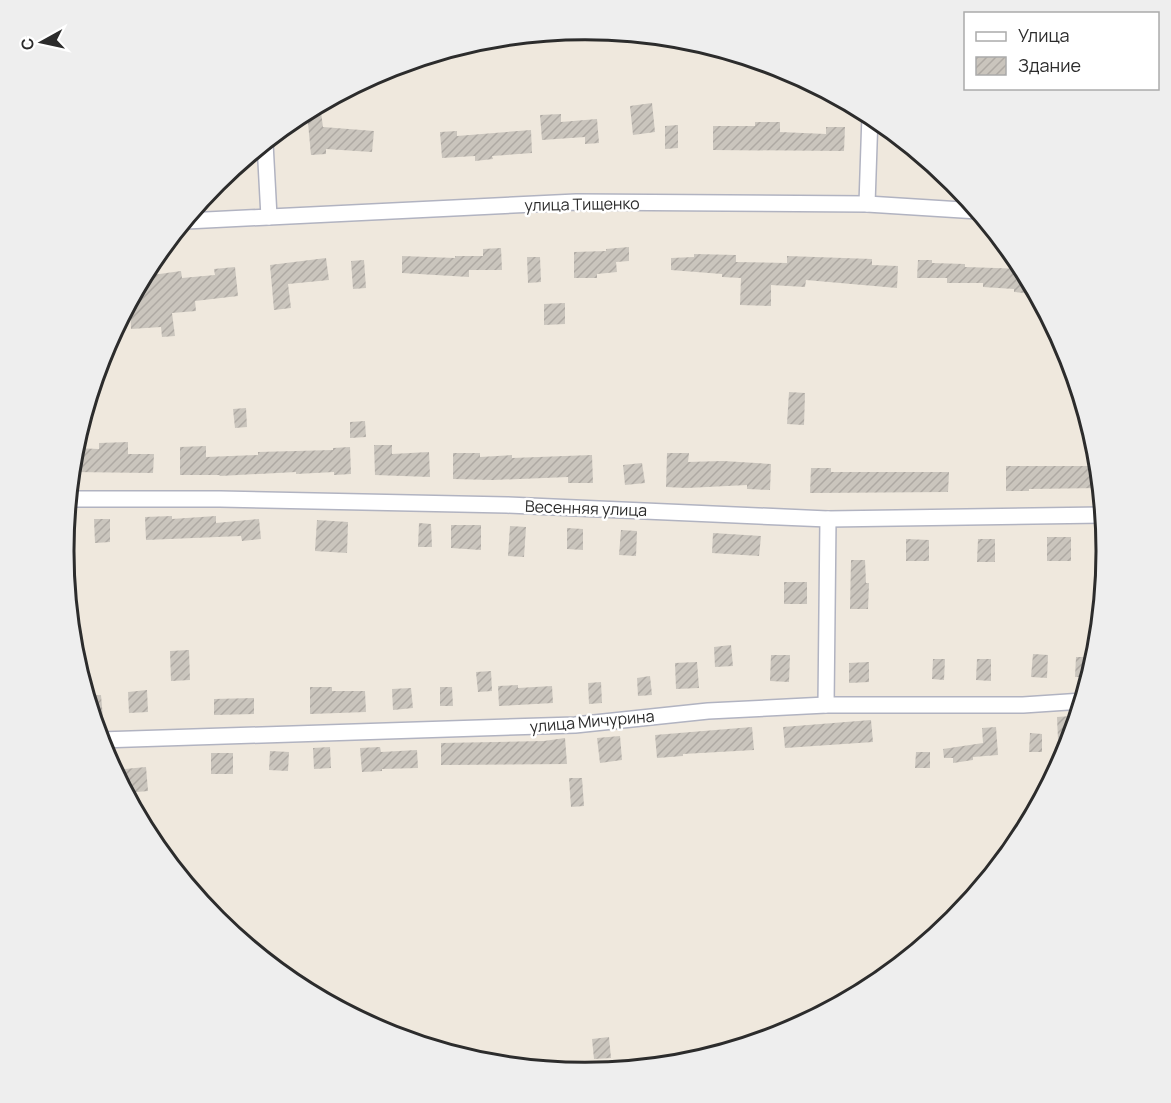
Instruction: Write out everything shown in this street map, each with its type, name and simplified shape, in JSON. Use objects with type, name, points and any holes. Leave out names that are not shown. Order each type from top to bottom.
[{"type":"street","points":[[867,204],[870,127]]},
{"type":"street","points":[[266,153],[269,217]]},
{"type":"street","name":"улица Тищенко","points":[[196,220],[576,202],[867,204],[966,210]]},
{"type":"street","name":"Весенняя улица","points":[[78,499],[519,506],[828,519],[1095,515]]},
{"type":"street","points":[[826,705],[828,519]]},
{"type":"street","name":"улица Мичурина","points":[[110,740],[575,725],[708,711],[826,705],[1023,705],[1073,702]]},
{"type":"building","points":[[652,103],[655,132],[633,135],[630,106]]},
{"type":"building","points":[[561,114],[561,122],[597,119],[599,143],[585,144],[585,137],[542,140],[540,115]]},
{"type":"building","points":[[321,115],[323,127],[374,131],[372,152],[326,149],[326,154],[311,155],[308,123]]},
{"type":"building","points":[[755,122],[780,122],[780,132],[826,134],[826,127],[845,127],[844,151],[713,150],[713,126],[755,126]]},
{"type":"building","points":[[678,125],[678,148],[665,149],[665,126]]},
{"type":"building","points":[[531,130],[532,153],[492,156],[493,159],[475,161],[475,156],[442,158],[440,132],[457,131],[457,136]]},
{"type":"building","points":[[629,247],[629,261],[616,262],[617,272],[597,274],[597,278],[574,278],[574,252],[606,251],[606,249]]},
{"type":"building","points":[[501,248],[502,270],[469,270],[469,277],[402,273],[402,256],[455,258],[455,256],[483,256],[483,249]]},
{"type":"building","points":[[694,254],[736,255],[736,262],[787,263],[787,256],[872,259],[872,265],[898,266],[897,288],[806,280],[805,287],[771,285],[771,306],[740,305],[741,278],[722,277],[722,274],[671,270],[671,258],[694,257]]},
{"type":"building","points":[[527,257],[540,257],[541,282],[528,283]]},
{"type":"building","points":[[326,258],[329,280],[288,284],[291,308],[274,310],[270,265]]},
{"type":"building","points":[[364,260],[366,288],[353,289],[351,261]]},
{"type":"building","points":[[918,260],[932,260],[932,263],[965,264],[965,267],[1010,269],[1026,293],[1014,292],[1014,289],[983,287],[983,283],[947,283],[947,278],[917,278]]},
{"type":"building","points":[[235,267],[238,296],[195,301],[196,311],[172,313],[175,336],[162,337],[161,327],[131,329],[131,318],[157,274],[181,271],[182,278],[215,275],[214,269]]},
{"type":"building","points":[[565,303],[565,324],[544,325],[544,304]]},
{"type":"building","points":[[789,392],[805,393],[804,425],[787,424]]},
{"type":"building","points":[[246,408],[247,427],[235,428],[233,409]]},
{"type":"building","points":[[365,421],[366,437],[350,438],[350,422]]},
{"type":"building","points":[[128,442],[128,454],[154,454],[153,473],[81,472],[85,448],[99,449],[99,443]]},
{"type":"building","points":[[374,445],[392,445],[392,454],[429,452],[430,477],[375,475]]},
{"type":"building","points":[[206,446],[206,457],[258,455],[258,452],[333,450],[333,448],[350,447],[351,474],[334,475],[334,472],[296,474],[296,472],[220,476],[180,475],[180,447]]},
{"type":"building","points":[[453,453],[480,453],[480,457],[512,455],[512,458],[592,455],[593,483],[568,483],[568,477],[453,479]]},
{"type":"building","points":[[667,453],[689,453],[688,462],[723,461],[771,464],[770,490],[747,489],[747,485],[666,487]]},
{"type":"building","points":[[642,463],[645,483],[625,485],[623,465]]},
{"type":"building","points":[[1006,466],[1089,466],[1092,488],[1006,491]]},
{"type":"building","points":[[811,468],[831,468],[831,472],[949,472],[948,492],[810,493]]},
{"type":"building","points":[[172,516],[172,519],[216,516],[216,523],[259,519],[261,539],[242,541],[241,536],[146,540],[145,517]]},
{"type":"building","points":[[94,519],[110,519],[110,542],[95,543]]},
{"type":"building","points":[[317,520],[348,522],[347,553],[315,551]]},
{"type":"building","points":[[419,523],[431,524],[432,547],[418,547]]},
{"type":"building","points":[[451,525],[481,525],[481,550],[451,548]]},
{"type":"building","points":[[510,526],[526,527],[524,557],[508,556]]},
{"type":"building","points":[[567,528],[583,529],[583,550],[567,549]]},
{"type":"building","points":[[621,530],[637,531],[636,556],[619,555]]},
{"type":"building","points":[[713,533],[761,536],[759,556],[712,553]]},
{"type":"building","points":[[1047,537],[1071,537],[1071,561],[1047,561]]},
{"type":"building","points":[[906,539],[929,540],[929,561],[906,561]]},
{"type":"building","points":[[978,539],[995,539],[995,562],[977,562]]},
{"type":"building","points":[[851,560],[865,560],[866,583],[869,583],[868,609],[850,609]]},
{"type":"building","points":[[784,582],[807,582],[807,604],[784,604]]},
{"type":"building","points":[[731,645],[733,666],[715,667],[714,647]]},
{"type":"building","points":[[189,650],[190,680],[171,681],[170,651]]},
{"type":"building","points":[[1033,654],[1048,655],[1047,678],[1031,677]]},
{"type":"building","points":[[771,655],[790,655],[789,682],[770,681]]},
{"type":"building","points":[[1076,657],[1086,657],[1081,677],[1075,677]]},
{"type":"building","points":[[933,659],[945,659],[944,680],[932,679]]},
{"type":"building","points":[[977,659],[991,659],[991,681],[976,680]]},
{"type":"building","points":[[697,662],[699,688],[676,689],[675,663]]},
{"type":"building","points":[[869,662],[869,682],[849,683],[849,663]]},
{"type":"building","points":[[491,671],[492,691],[478,692],[476,672]]},
{"type":"building","points":[[650,676],[652,695],[638,696],[637,678]]},
{"type":"building","points":[[601,682],[602,703],[589,704],[588,683]]},
{"type":"building","points":[[518,685],[518,688],[552,686],[553,703],[499,706],[498,686]]},
{"type":"building","points":[[310,687],[332,687],[332,691],[365,691],[366,712],[310,714]]},
{"type":"building","points":[[440,687],[452,687],[453,706],[440,706]]},
{"type":"building","points":[[411,688],[413,708],[393,710],[392,689]]},
{"type":"building","points":[[147,690],[148,712],[129,713],[128,692]]},
{"type":"building","points":[[96,695],[101,695],[103,719],[102,716]]},
{"type":"building","points":[[254,698],[254,714],[214,715],[214,699]]},
{"type":"building","points":[[1069,716],[1061,740],[1058,740],[1057,717]]},
{"type":"building","points":[[871,720],[873,742],[785,748],[783,727]]},
{"type":"building","points":[[752,727],[754,750],[683,754],[683,756],[657,758],[655,735]]},
{"type":"building","points":[[996,727],[998,755],[973,757],[973,760],[953,763],[953,758],[944,758],[943,749],[983,743],[982,728]]},
{"type":"building","points":[[1030,733],[1042,734],[1042,752],[1029,752]]},
{"type":"building","points":[[620,736],[622,760],[600,763],[597,738]]},
{"type":"building","points":[[565,738],[567,764],[441,765],[441,743],[544,741]]},
{"type":"building","points":[[330,747],[331,768],[314,769],[313,748]]},
{"type":"building","points":[[380,747],[381,752],[417,750],[418,768],[362,772],[360,748]]},
{"type":"building","points":[[270,751],[289,752],[288,771],[269,770]]},
{"type":"building","points":[[916,752],[930,752],[930,768],[915,768]]},
{"type":"building","points":[[211,753],[233,753],[233,774],[211,774]]},
{"type":"building","points":[[146,767],[148,791],[135,792],[123,769]]},
{"type":"building","points":[[569,778],[582,778],[584,806],[571,807]]},
{"type":"building","points":[[609,1037],[611,1058],[594,1059],[592,1039]]}]
